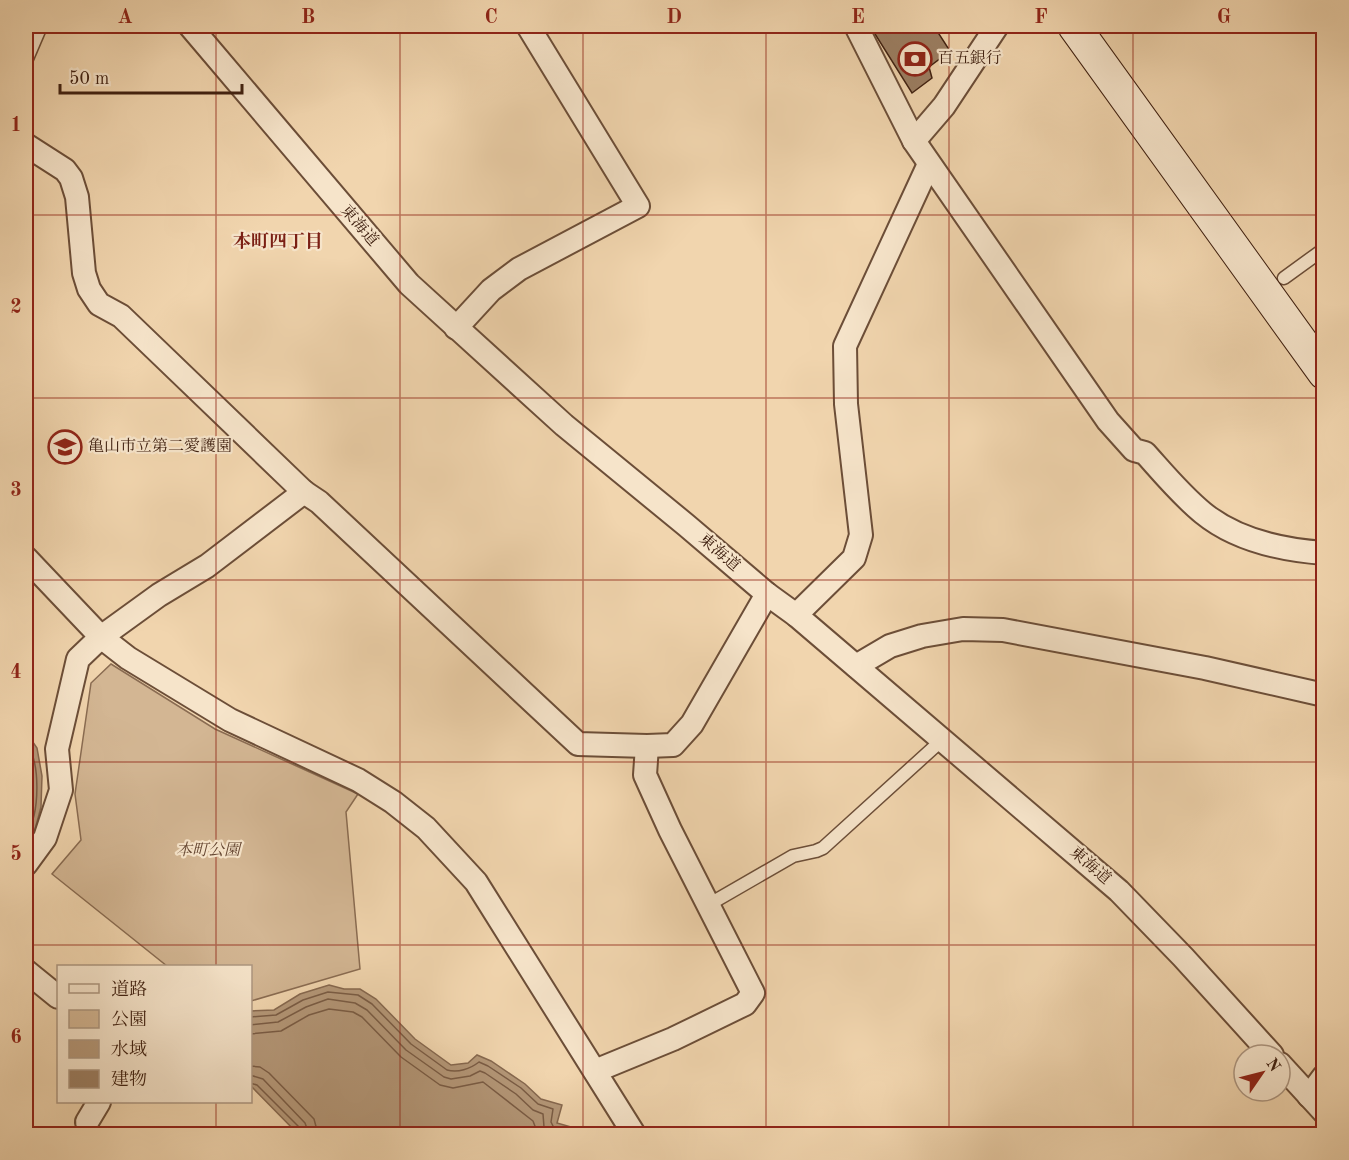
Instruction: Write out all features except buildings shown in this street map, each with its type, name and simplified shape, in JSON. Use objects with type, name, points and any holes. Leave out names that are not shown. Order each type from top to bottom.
[{"type":"street","name":"東海道","points":[[190,26],[409,284],[564,425],[767,594],[796,615],[1119,891],[1261,1043]]},
{"type":"street","points":[[456,328],[491,290],[519,269],[638,206],[528,26]]},
{"type":"street","points":[[856,26],[914,141],[1108,421],[1134,450],[1144,453],[1203,513],[1233,532],[1290,550],[1323,553]]},
{"type":"street","points":[[914,141],[944,106],[997,26]]},
{"type":"street","points":[[1074,26],[1323,373]]},
{"type":"street","points":[[26,145],[65,170],[71,178],[77,197],[84,273],[89,289],[99,304],[121,316],[304,492],[319,502],[578,744],[673,745],[692,724],[767,594]]},
{"type":"street","points":[[796,615],[854,558],[861,535],[846,404],[845,346],[929,164]]},
{"type":"street","points":[[26,864],[45,838],[61,790],[57,749],[78,659],[101,637],[207,566],[304,492]]},
{"type":"street","points":[[26,558],[101,637],[167,683],[230,720],[358,780],[393,802],[426,828],[476,882],[634,1134]]},
{"type":"street","points":[[856,666],[890,646],[922,636],[963,629],[1003,630],[1205,668],[1323,695]]},
{"type":"street","points":[[595,1071],[673,1039],[745,1004],[753,993],[670,830],[645,775],[647,746]]},
{"type":"street","points":[[26,971],[57,996]]},
{"type":"street","points":[[1316,1104],[1323,1076]]},
{"type":"street","points":[[1292,1077],[1316,1104]]},
{"type":"street","points":[[87,1122],[98,1103]]},
{"type":"lane","points":[[26,61],[41,26]]},
{"type":"lane","points":[[1284,279],[1323,249]]},
{"type":"lane","points":[[708,905],[793,856],[816,852],[823,848],[942,740]]},
{"type":"green space","name":"本町公園","points":[[111,664],[215,729],[358,794],[346,812],[360,969],[252,1001],[252,965],[166,965],[52,874],[81,840],[75,794],[91,683]]},
{"type":"water","points":[[26,732],[37,748],[42,776],[41,807],[34,833],[26,846]]},
{"type":"water","points":[[329,985],[344,989],[360,989],[376,999],[415,1039],[451,1065],[468,1063],[477,1055],[491,1061],[525,1084],[541,1099],[562,1105],[557,1123],[585,1131],[585,1134],[298,1134],[252,1087],[252,1011],[274,1010],[300,994]]},
{"type":"place","name":"百五銀行","points":[[915,59]]},
{"type":"place","name":"亀山市立第二愛護園","points":[[65,447]]},
{"type":"district","name":"本町四丁目","points":[[278,242]]}]
